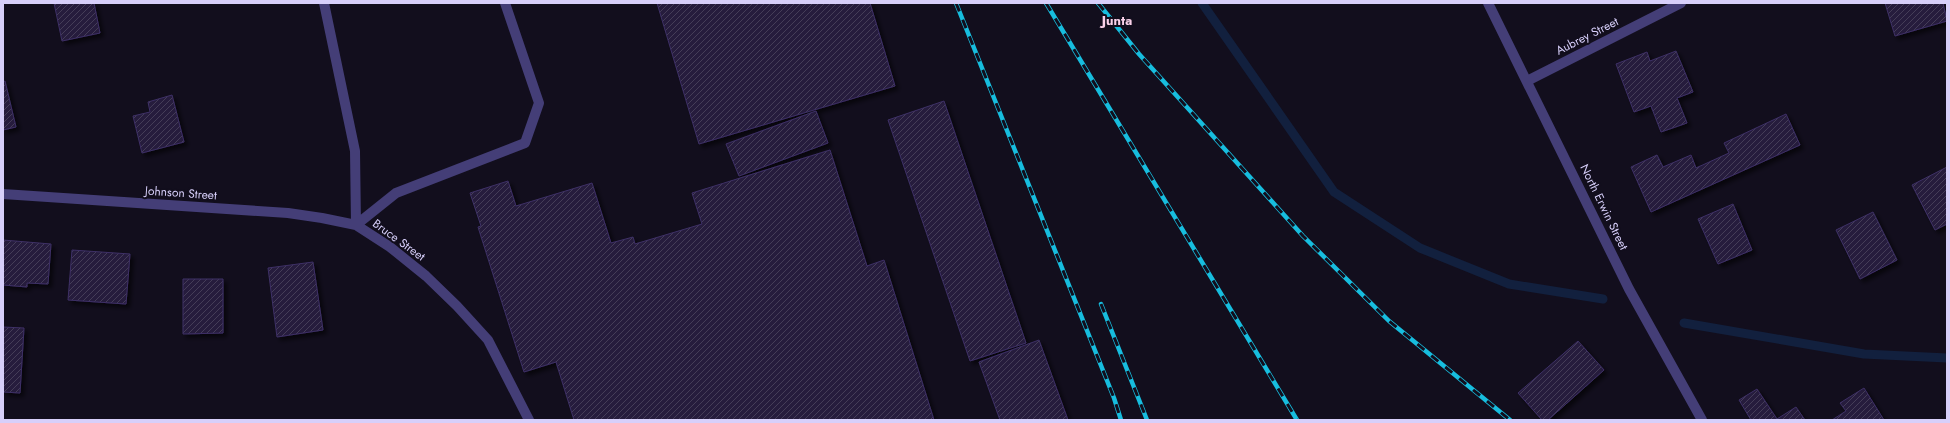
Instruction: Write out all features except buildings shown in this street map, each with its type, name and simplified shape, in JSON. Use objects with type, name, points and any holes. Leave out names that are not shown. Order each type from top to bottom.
[{"type":"street","name":"Bruce Street","points":[[324,3],[355,151],[356,225],[390,247],[426,276],[458,306],[488,340],[529,420]]},
{"type":"street","points":[[356,225],[396,193],[524,143],[539,103],[505,3]]},
{"type":"street","name":"North Erwin Street","points":[[1488,3],[1629,289],[1702,420]]},
{"type":"street","name":"Aubrey Street","points":[[1527,81],[1681,3]]},
{"type":"street","name":"Johnson Street","points":[[3,194],[288,213],[356,225]]},
{"type":"waterway","points":[[1202,3],[1334,192],[1420,248],[1509,284],[1603,299]]},
{"type":"waterway","points":[[1684,323],[1864,354],[1947,358]]},
{"type":"railway","points":[[956,3],[1114,398],[1121,420]]},
{"type":"railway","points":[[1046,3],[1297,420]]},
{"type":"railway","points":[[1098,3],[1139,54],[1303,236],[1389,321],[1510,420]]},
{"type":"railway","points":[[1101,304],[1147,420]]},
{"type":"district","name":"Junta","points":[[1117,20]]}]
